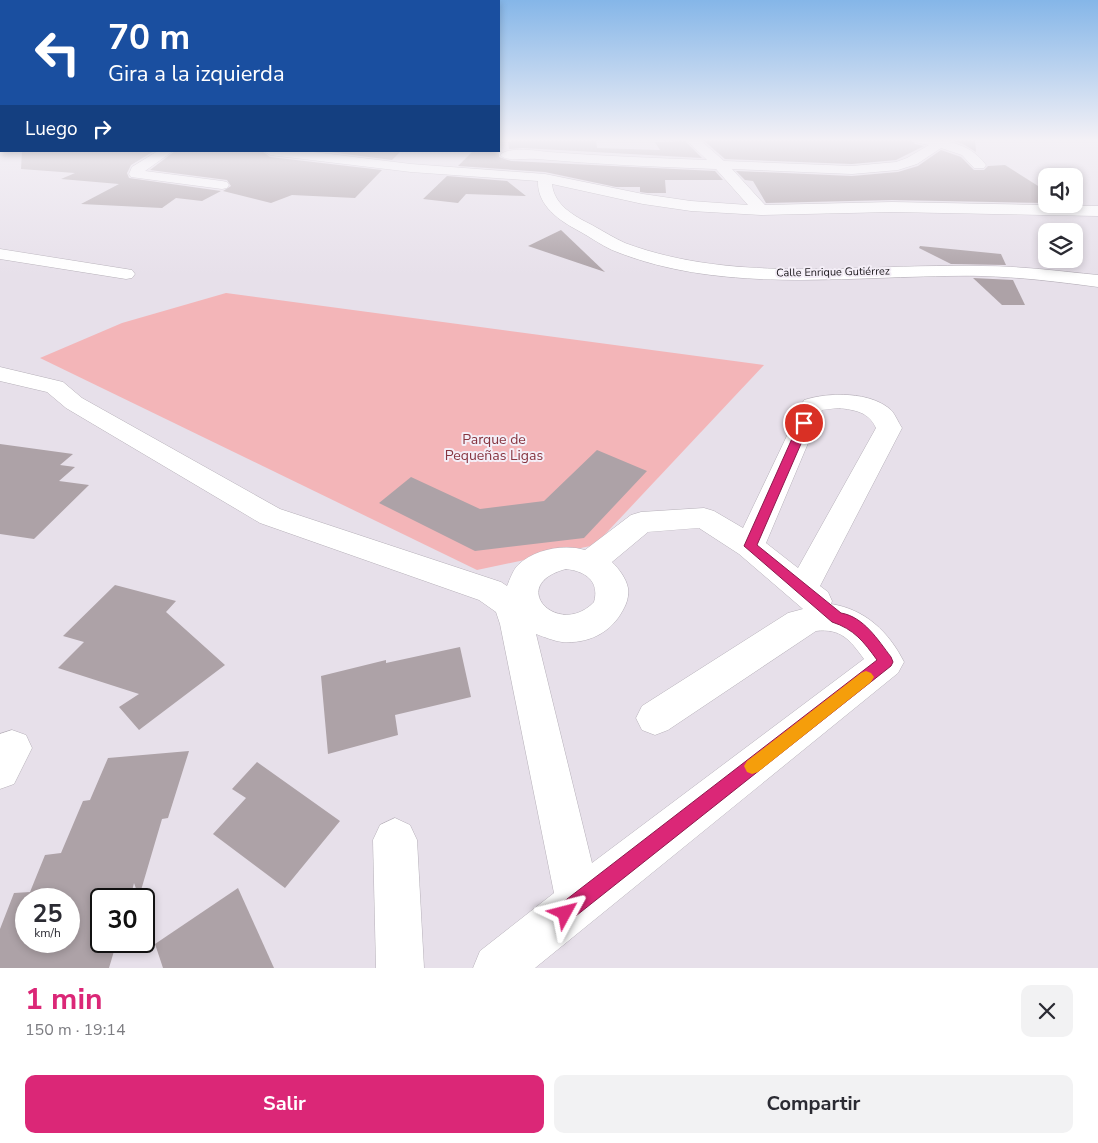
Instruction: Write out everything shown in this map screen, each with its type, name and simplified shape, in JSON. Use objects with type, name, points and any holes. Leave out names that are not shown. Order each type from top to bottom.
[{"type":"street","points":[[177,184],[192,188]]},
{"type":"street","points":[[153,191],[172,193],[207,184]]},
{"type":"street","name":"Calle Enrique Gutiérrez","points":[[545,184],[544,190],[550,202],[591,234],[630,251],[670,263],[728,270],[806,274],[872,271],[981,271],[1098,281]]},
{"type":"street","points":[[575,184],[668,204],[762,210],[892,207],[1098,211]]},
{"type":"street","points":[[738,184],[762,210]]},
{"type":"street","points":[[0,254],[126,274]]},
{"type":"street","points":[[0,374],[55,387],[74,403],[270,516],[515,600],[525,607],[532,616],[548,625],[568,628],[582,627],[604,615],[610,606],[613,596],[612,586],[608,577],[600,569],[590,563],[566,558],[542,563],[525,577],[515,600],[517,624],[579,902]]},
{"type":"street","points":[[750,546],[812,405],[821,401],[840,401],[870,408],[884,417],[888,428],[802,589]]},
{"type":"street","points":[[590,563],[641,522],[704,518],[750,546],[837,618]]},
{"type":"street","points":[[496,968],[886,662],[866,634],[845,619],[816,615],[800,623],[655,718]]},
{"type":"street","points":[[395,840],[400,968]]},
{"type":"green space","name":"Parque de Pequeñas Ligas","points":[[226,293],[764,365],[595,545],[477,570],[40,358],[122,323]]},
{"type":"building","points":[[119,184],[173,184],[221,191],[202,201],[176,198],[162,208],[81,204]]},
{"type":"building","points":[[230,184],[368,184],[355,198],[292,195],[271,203],[223,191],[231,186]]},
{"type":"building","points":[[438,184],[511,184],[526,196],[466,194],[458,203],[423,199]]},
{"type":"building","points":[[603,184],[665,184],[666,193],[640,192],[640,187],[616,187]]},
{"type":"building","points":[[755,184],[1035,184],[1038,186],[1038,203],[892,200],[766,203]]},
{"type":"building","points":[[561,230],[605,272],[528,246]]},
{"type":"building","points":[[920,246],[1001,254],[1006,265],[951,264],[919,248]]},
{"type":"building","points":[[973,278],[1013,280],[1025,305],[1002,305]]},
{"type":"building","points":[[0,444],[73,454],[60,465],[75,467],[59,481],[89,485],[34,539],[0,534]]},
{"type":"building","points":[[597,450],[647,471],[584,538],[475,551],[379,503],[411,477],[480,509],[544,501]]},
{"type":"building","points":[[115,585],[176,601],[166,612],[225,665],[139,730],[119,707],[139,694],[58,668],[84,642],[63,636]]},
{"type":"building","points":[[460,647],[471,697],[395,715],[398,735],[328,754],[321,676],[386,660],[386,663]]},
{"type":"building","points":[[189,751],[168,818],[162,819],[142,888],[136,888],[134,883],[133,888],[90,888],[90,953],[113,953],[109,968],[0,968],[0,929],[14,893],[15,953],[80,953],[80,888],[32,888],[45,855],[61,853],[83,801],[90,800],[108,758]]},
{"type":"building","points":[[257,762],[340,821],[285,888],[213,834],[246,798],[232,789]]},
{"type":"building","points":[[238,888],[274,968],[163,968],[155,944]]},
{"type":"slow traffic","points":[[752,766],[866,677]]},
{"type":"route","points":[[565,913],[886,662],[866,634],[845,619],[837,618],[750,546],[804,423]]}]
